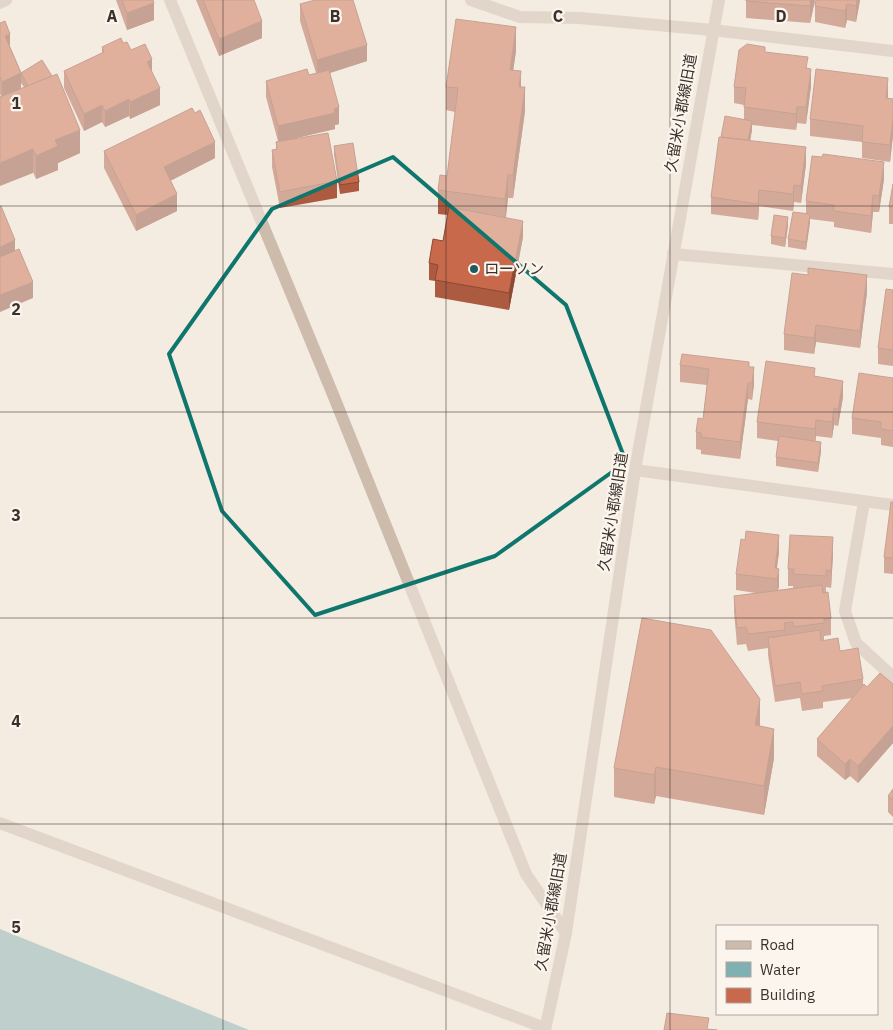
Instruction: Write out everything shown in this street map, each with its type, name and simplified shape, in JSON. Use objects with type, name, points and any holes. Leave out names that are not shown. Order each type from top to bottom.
[{"type":"street","points":[[0,3],[6,0]]},
{"type":"street","points":[[170,0],[334,397],[526,874],[566,933]]},
{"type":"street","points":[[471,0],[520,17],[580,18],[712,30],[893,51]]},
{"type":"street","name":"久留米小郡線旧道","points":[[545,1029],[566,933],[635,470],[712,30],[719,0]]},
{"type":"street","points":[[673,254],[893,274]]},
{"type":"street","points":[[635,470],[893,505]]},
{"type":"street","points":[[864,502],[845,611],[856,643],[893,677]]},
{"type":"street","points":[[0,823],[545,1029]]},
{"type":"highlighted area","points":[[393,157],[566,305],[626,462],[495,556],[315,615],[222,511],[169,354],[272,209]]},
{"type":"water","points":[[0,929],[249,1030],[0,1030]]},
{"type":"building","points":[[122,0],[153,0],[154,3],[127,13]]},
{"type":"building","points":[[203,0],[254,0],[262,21],[219,39]]},
{"type":"building","points":[[315,0],[353,0],[367,45],[317,60],[300,4]]},
{"type":"building","points":[[746,0],[811,0],[810,6]]},
{"type":"building","points":[[816,0],[857,0],[856,6],[847,4],[845,11],[815,6]]},
{"type":"building","points":[[456,19],[516,27],[510,70],[521,71],[519,87],[525,87],[513,175],[508,175],[505,199],[438,190],[440,175],[447,176],[458,88],[446,87]]},
{"type":"building","points":[[5,21],[10,34],[5,36],[21,73],[2,82],[0,77],[0,23]]},
{"type":"building","points":[[121,38],[123,43],[127,42],[131,50],[145,44],[152,59],[147,62],[160,88],[130,102],[129,99],[105,111],[102,105],[84,114],[64,71],[104,52],[102,47]]},
{"type":"building","points":[[747,44],[765,47],[765,52],[808,57],[806,68],[811,69],[806,107],[797,107],[796,114],[744,107],[746,88],[734,87],[739,50]]},
{"type":"building","points":[[42,60],[52,76],[28,86],[21,73]]},
{"type":"building","points":[[307,69],[309,75],[329,70],[339,107],[334,109],[335,113],[278,126],[266,81]]},
{"type":"building","points":[[816,69],[888,78],[886,98],[893,99],[890,145],[862,142],[863,126],[810,119]]},
{"type":"building","points":[[57,74],[80,130],[55,140],[58,146],[36,156],[33,149],[0,163],[0,97]]},
{"type":"building","points":[[192,108],[195,113],[200,110],[215,142],[164,167],[177,194],[136,215],[104,151]]},
{"type":"building","points":[[725,116],[752,121],[748,140],[721,137]]},
{"type":"building","points":[[328,133],[337,181],[280,192],[272,150],[277,149],[276,142]]},
{"type":"building","points":[[719,137],[806,147],[801,186],[794,185],[793,194],[759,190],[758,204],[711,197]]},
{"type":"building","points":[[353,143],[359,182],[340,185],[334,146]]},
{"type":"building","points":[[823,154],[884,162],[879,196],[873,195],[871,216],[834,211],[834,205],[806,201],[812,156],[822,157]]},
{"type":"building","points":[[893,184],[893,208],[889,207]]},
{"type":"building","points":[[0,206],[15,240],[0,247]]},
{"type":"building","name":"ローソン","points":[[449,207],[523,221],[509,293],[435,280],[438,265],[429,263],[433,239],[443,241]]},
{"type":"building","points":[[793,212],[810,214],[806,242],[788,239]]},
{"type":"building","points":[[774,215],[788,217],[785,238],[771,236]]},
{"type":"building","points":[[19,249],[33,282],[0,295],[0,257]]},
{"type":"building","points":[[808,268],[867,275],[860,331],[816,325],[814,338],[784,334],[792,273],[808,275]]},
{"type":"building","points":[[886,289],[893,290],[893,350],[878,348]]},
{"type":"building","points":[[682,354],[749,362],[749,367],[754,367],[752,383],[748,383],[740,442],[701,437],[701,433],[696,432],[698,418],[703,419],[709,369],[680,365]]},
{"type":"building","points":[[766,361],[815,368],[814,376],[843,381],[838,409],[834,408],[832,422],[816,420],[815,429],[757,422]]},
{"type":"building","points":[[859,373],[893,378],[893,431],[881,429],[881,422],[852,418]]},
{"type":"building","points":[[779,436],[821,442],[818,463],[776,457]]},
{"type":"building","points":[[891,502],[893,502],[893,558],[884,557]]},
{"type":"building","points":[[746,531],[779,535],[775,568],[779,569],[777,579],[736,574],[741,539],[745,540]]},
{"type":"building","points":[[790,535],[833,537],[831,571],[826,570],[826,576],[793,574],[794,569],[788,569]]},
{"type":"building","points":[[822,585],[823,593],[828,592],[831,618],[824,619],[824,623],[793,627],[793,622],[784,623],[785,630],[748,634],[746,627],[737,628],[734,596]]},
{"type":"building","points":[[642,618],[711,630],[760,699],[755,725],[774,729],[764,786],[656,767],[654,775],[614,768]]},
{"type":"building","points":[[820,630],[821,641],[838,638],[840,651],[858,648],[863,679],[822,686],[823,691],[802,694],[800,682],[775,686],[768,638]]},
{"type":"building","points":[[880,673],[893,684],[893,726],[858,766],[850,759],[845,764],[817,739],[864,684],[867,687]]},
{"type":"building","points":[[893,789],[893,800],[888,796]]},
{"type":"building","points":[[667,1013],[709,1018],[707,1029],[717,1030],[664,1030]]},
{"type":"place","name":"ローソン","points":[[474,269]]}]
